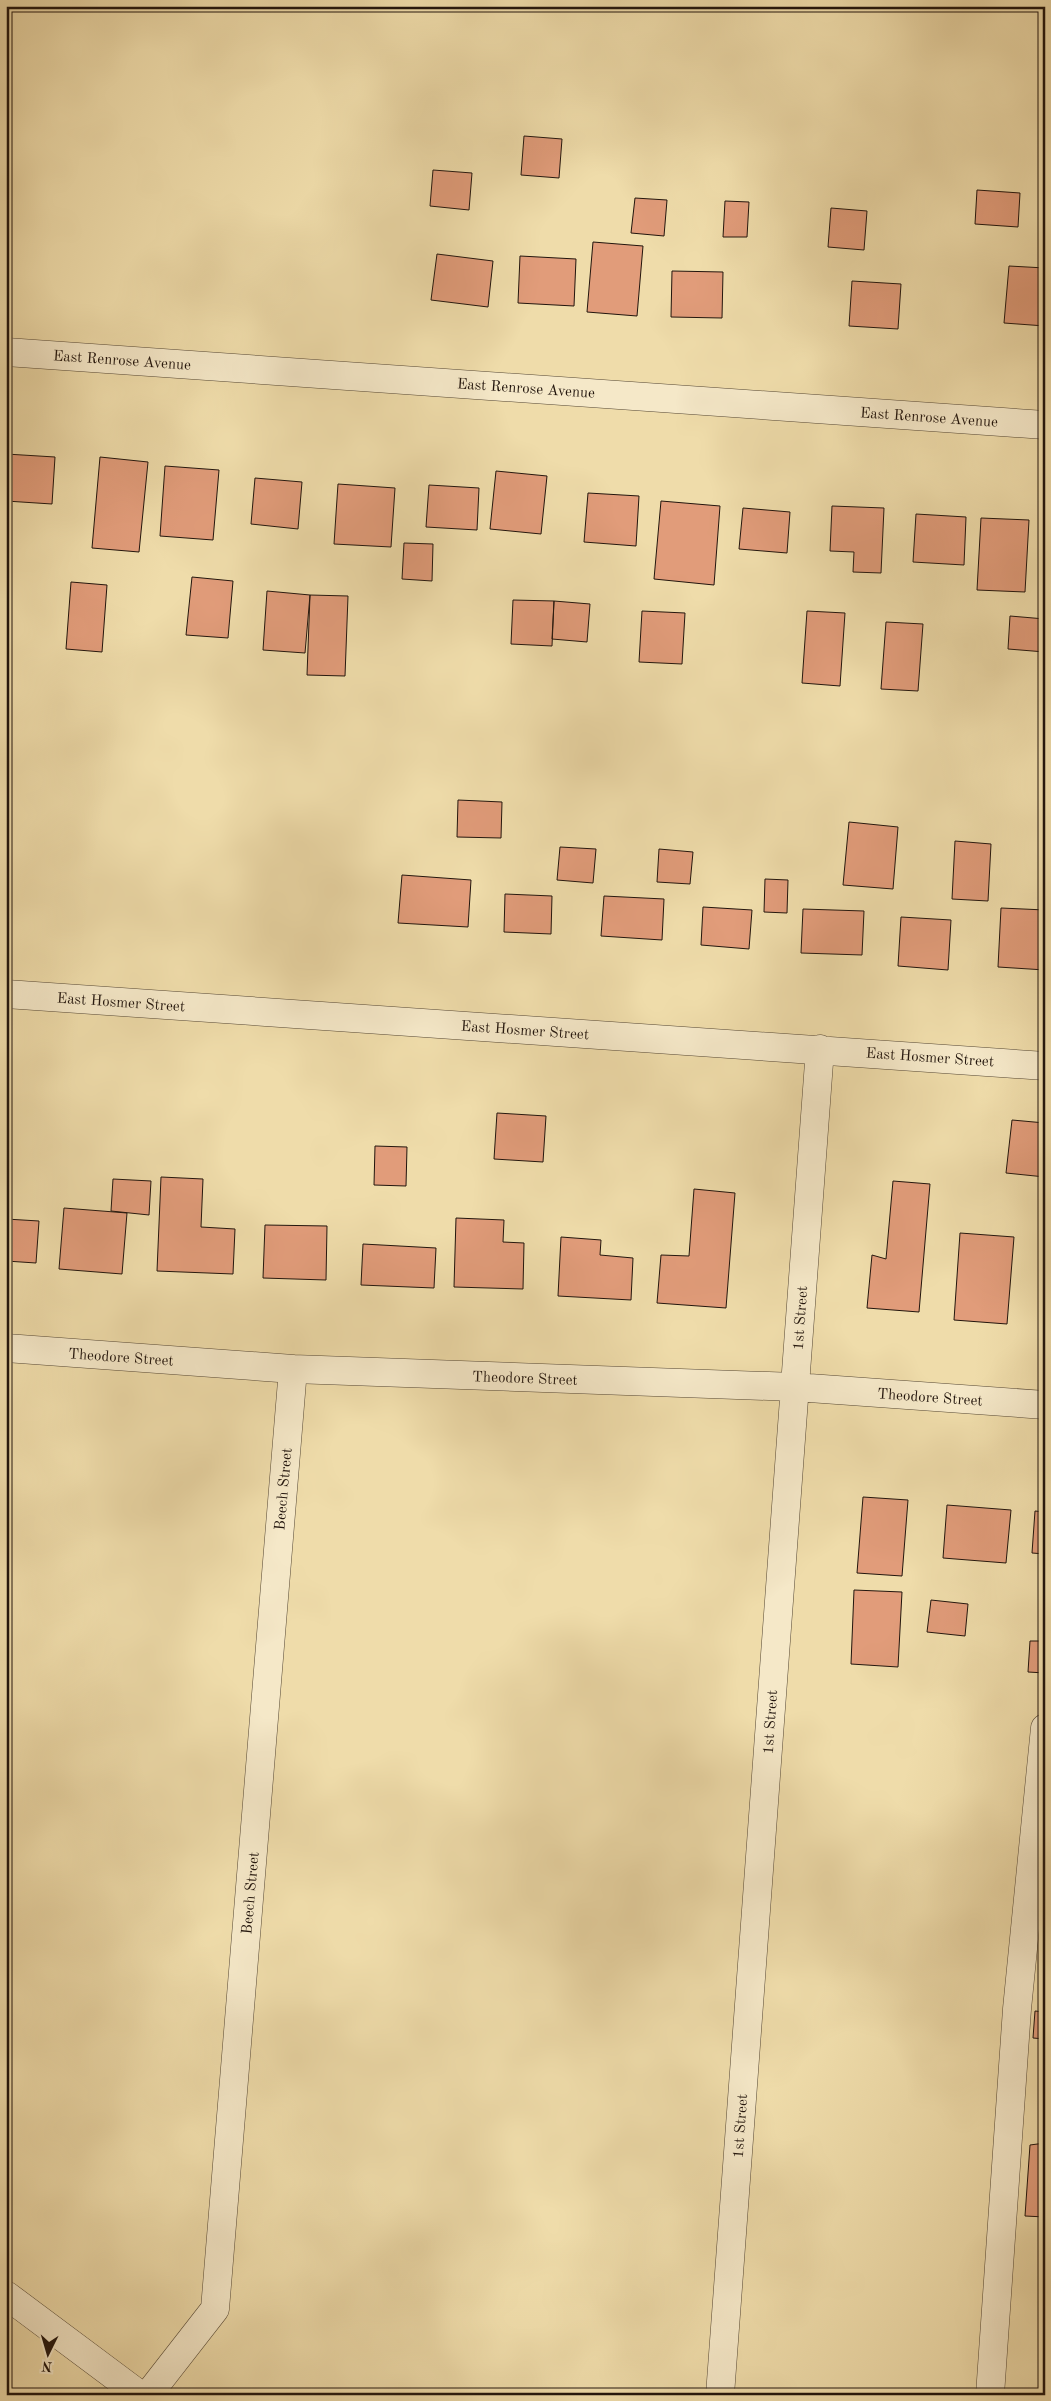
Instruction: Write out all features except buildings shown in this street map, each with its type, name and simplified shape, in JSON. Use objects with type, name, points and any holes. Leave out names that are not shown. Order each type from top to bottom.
[{"type":"street","name":"East Renrose Avenue","points":[[6,352],[1045,425]]},
{"type":"street","name":"East Hosmer Street","points":[[6,994],[1045,1066]]},
{"type":"street","name":"1st Street","points":[[720,2395],[820,1049]]},
{"type":"street","name":"Theodore Street","points":[[6,1348],[294,1369],[795,1387],[1045,1405]]},
{"type":"street","name":"Beech Street","points":[[148,2395],[215,2309],[294,1369]]},
{"type":"street","points":[[990,2395],[1017,2009],[1045,1728]]},
{"type":"street","points":[[6,2295],[140,2395]]}]
